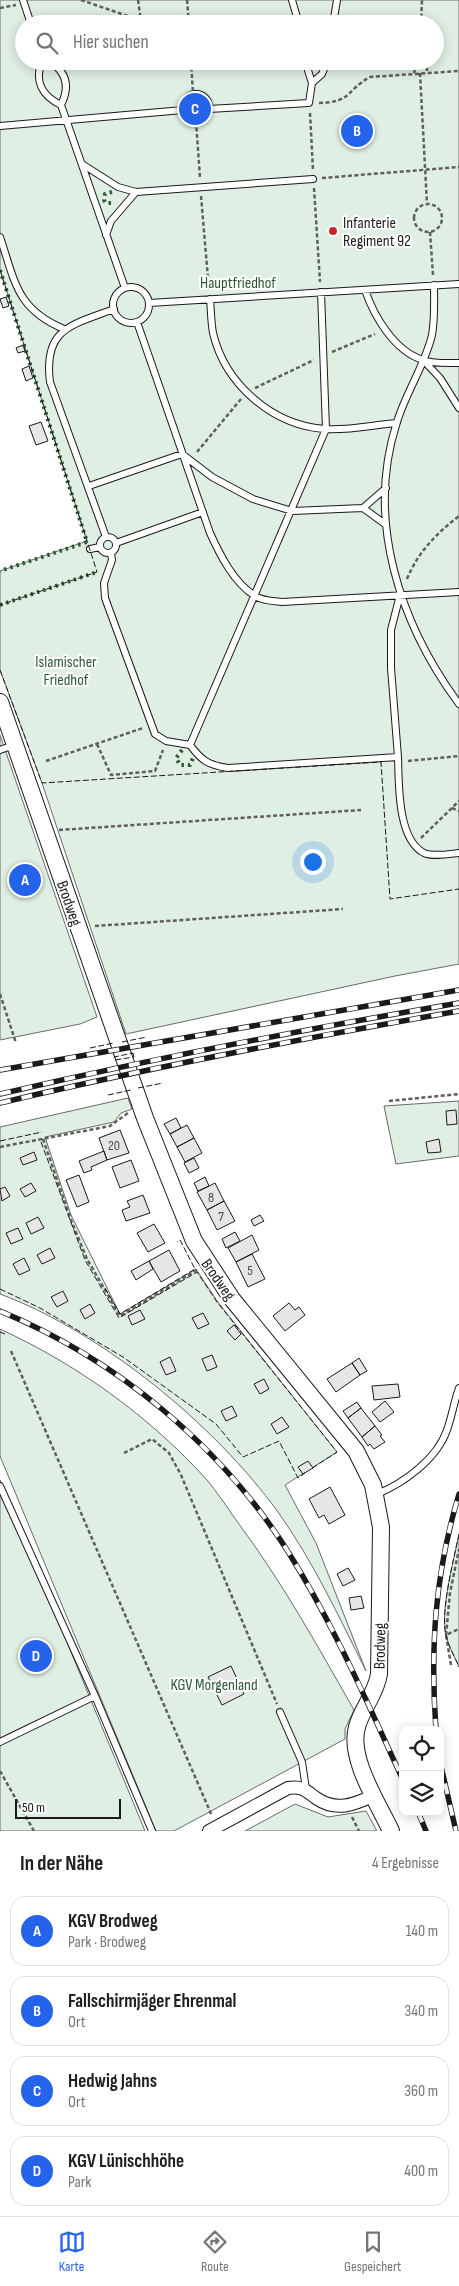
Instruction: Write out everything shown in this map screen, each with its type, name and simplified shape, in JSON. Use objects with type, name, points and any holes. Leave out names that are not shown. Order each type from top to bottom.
[{"type":"street","name":"Brodweg","points":[[0,702],[7,747],[45,831],[142,1109],[194,1241],[232,1299],[356,1451],[376,1494],[380,1528],[379,1674],[374,1692],[360,1716],[355,1742],[358,1758],[391,1831]]},
{"type":"street","points":[[213,1829],[288,1788],[298,1786],[306,1789],[327,1804],[338,1807],[360,1802],[374,1795]]},
{"type":"lane","points":[[292,0],[296,15]]},
{"type":"lane","points":[[334,15],[337,0]]},
{"type":"lane","points":[[23,2],[28,15]]},
{"type":"lane","points":[[39,70],[39,82],[44,93],[50,100],[61,105]]},
{"type":"lane","points":[[59,70],[63,74],[67,84],[66,94],[61,105],[125,288]]},
{"type":"lane","points":[[209,109],[309,103],[312,83],[308,70]]},
{"type":"lane","points":[[312,83],[322,74],[324,70]]},
{"type":"lane","points":[[193,94],[204,97],[209,109],[205,117],[196,120],[188,118],[183,110],[185,99],[193,94]]},
{"type":"lane","points":[[0,126],[183,110]]},
{"type":"lane","points":[[82,164],[118,187],[136,192],[313,179]]},
{"type":"lane","points":[[106,236],[111,221],[136,192]]},
{"type":"lane","points":[[0,237],[18,290],[30,309],[45,321],[64,329]]},
{"type":"lane","points":[[149,303],[459,284]]},
{"type":"lane","points":[[434,285],[432,334],[396,423],[386,488],[385,524],[400,596],[423,647],[440,678],[459,704]]},
{"type":"lane","points":[[136,287],[146,294],[149,303],[148,311],[144,318],[137,322],[128,322],[119,318],[114,309],[114,301],[118,293],[125,288],[136,287]]},
{"type":"lane","points":[[365,290],[371,307],[384,330],[403,348],[423,360],[440,378],[459,408]]},
{"type":"lane","points":[[190,745],[326,429],[321,292]]},
{"type":"lane","points":[[210,299],[213,334],[227,366],[245,394],[272,412],[299,426],[326,429],[396,423]]},
{"type":"lane","points":[[106,537],[50,382],[47,363],[53,346],[64,329],[114,309]]},
{"type":"lane","points":[[137,322],[202,512],[219,554],[236,577],[255,596],[282,602],[459,592]]},
{"type":"lane","points":[[423,360],[459,363]]},
{"type":"lane","points":[[88,486],[182,454]]},
{"type":"lane","points":[[182,454],[212,477],[254,499],[292,511],[363,508],[385,524]]},
{"type":"lane","points":[[363,508],[386,488]]},
{"type":"lane","points":[[116,543],[202,512]]},
{"type":"lane","points":[[106,537],[113,539],[116,543]]},
{"type":"lane","points":[[100,547],[100,543],[106,537]]},
{"type":"lane","points":[[100,547],[106,554],[111,553],[116,547],[116,543]]},
{"type":"lane","points":[[90,549],[100,547]]},
{"type":"lane","points":[[111,553],[112,560],[104,582],[105,598],[155,734],[166,741],[190,745],[199,757],[212,766],[228,768],[398,759]]},
{"type":"lane","points":[[400,596],[391,630],[391,668],[403,818],[406,832],[414,845],[425,854],[459,853]]},
{"type":"lane","points":[[376,1494],[406,1477],[433,1453],[447,1430],[459,1388]]},
{"type":"lane","points":[[0,1486],[95,1696],[152,1831]]},
{"type":"lane","points":[[0,1742],[95,1696]]},
{"type":"lane","points":[[280,1712],[302,1762],[306,1789]]},
{"type":"path","points":[[80,0],[124,15]]},
{"type":"path","points":[[138,0],[140,15]]},
{"type":"path","points":[[187,0],[188,15]]},
{"type":"path","points":[[421,15],[422,0]]},
{"type":"path","points":[[0,8],[23,2]]},
{"type":"path","points":[[192,70],[193,94]]},
{"type":"path","points":[[414,74],[415,70]]},
{"type":"path","points":[[320,279],[309,103],[332,102],[344,99],[370,77],[459,71]]},
{"type":"path","points":[[420,73],[427,204]]},
{"type":"path","points":[[196,120],[209,286]]},
{"type":"path","points":[[313,179],[459,167]]},
{"type":"path","points":[[427,204],[437,208],[442,217],[439,227],[430,232],[419,229],[415,219],[418,209],[427,204]]},
{"type":"path","points":[[430,232],[434,276]]},
{"type":"path","points":[[191,460],[245,394]]},
{"type":"path","points":[[400,596],[414,561],[435,535],[459,516]]},
{"type":"path","points":[[46,761],[151,725]]},
{"type":"path","points":[[97,744],[111,775],[155,771],[166,741]]},
{"type":"path","points":[[398,759],[459,756]]},
{"type":"path","points":[[414,845],[459,801]]},
{"type":"path","points":[[452,808],[459,811]]},
{"type":"path","points":[[45,831],[361,810]]},
{"type":"path","points":[[78,927],[343,909]]},
{"type":"path","points":[[0,994],[16,1043]]},
{"type":"path","points":[[389,1101],[459,1094]]},
{"type":"path","points":[[0,1147],[110,1126],[117,1123],[122,1117],[142,1109]]},
{"type":"path","points":[[43,1139],[71,1220],[87,1259],[120,1316],[207,1263]]},
{"type":"path","points":[[11,1350],[213,1829]]},
{"type":"path","points":[[124,1453],[152,1439],[169,1453],[181,1475],[280,1712]]},
{"type":"path","points":[[451,1666],[446,1635],[450,1593],[459,1549]]},
{"type":"path","points":[[446,1635],[459,1629]]},
{"type":"path","points":[[0,1771],[34,1831]]},
{"type":"green space","name":"Hauptfriedhof","points":[[0,0],[459,0],[459,964],[126,1034],[42,783],[0,670],[0,571],[87,541],[0,270]]},
{"type":"green space","points":[[0,735],[97,1017],[80,1024],[0,1040]]},
{"type":"green space","points":[[128,1098],[132,1109],[121,1113],[114,1122],[45,1137],[71,1215],[120,1314],[196,1269],[217,1301],[337,1452],[285,1485],[316,1543],[366,1671],[325,1590],[291,1531],[252,1479],[222,1446],[189,1414],[116,1356],[39,1311],[0,1294],[0,1127]]},
{"type":"green space","points":[[459,1101],[459,1156],[396,1164],[384,1106]]},
{"type":"green space","name":"KGV Morgenland","points":[[0,1329],[57,1359],[111,1394],[161,1434],[207,1480],[283,1589],[354,1710],[345,1729],[345,1739],[174,1831],[156,1831],[0,1456]]},
{"type":"green space","points":[[0,1480],[145,1831],[0,1831]]},
{"type":"green space","points":[[459,1534],[459,1667],[448,1643],[445,1613],[448,1585]]},
{"type":"green space","points":[[295,1804],[328,1817],[366,1811],[377,1831],[245,1831]]},
{"type":"building","points":[[6,297],[9,306],[3,308],[0,299]]},
{"type":"building","points":[[23,345],[25,351],[18,353],[16,348]]},
{"type":"building","points":[[29,366],[33,378],[26,381],[22,369]]},
{"type":"building","points":[[41,422],[48,441],[36,445],[29,426]]},
{"type":"building","points":[[456,1110],[457,1124],[447,1125],[446,1111]]},
{"type":"building","points":[[176,1118],[181,1128],[170,1134],[164,1124]]},
{"type":"building","points":[[187,1125],[194,1138],[177,1147],[170,1134]]},
{"type":"building","points":[[120,1130],[129,1153],[107,1160],[99,1138]]},
{"type":"building","points":[[194,1138],[202,1153],[185,1162],[177,1147]]},
{"type":"building","points":[[439,1139],[441,1152],[428,1153],[426,1142]]},
{"type":"building","points":[[104,1151],[107,1160],[91,1167],[92,1170],[84,1173],[79,1161]]},
{"type":"building","points":[[34,1152],[37,1160],[23,1165],[20,1158]]},
{"type":"building","points":[[194,1158],[199,1168],[189,1173],[184,1163]]},
{"type":"building","points":[[131,1160],[139,1181],[120,1188],[112,1167]]},
{"type":"building","points":[[79,1175],[89,1202],[77,1207],[66,1180]]},
{"type":"building","points":[[205,1177],[209,1186],[198,1191],[194,1183]]},
{"type":"building","points":[[31,1183],[36,1191],[25,1197],[20,1189]]},
{"type":"building","points":[[215,1183],[224,1201],[207,1210],[197,1192]]},
{"type":"building","points":[[5,1187],[10,1196],[2,1201],[0,1189]]},
{"type":"building","points":[[143,1195],[150,1213],[126,1221],[122,1210],[130,1207],[127,1201]]},
{"type":"building","points":[[224,1201],[235,1221],[217,1230],[207,1210]]},
{"type":"building","points":[[260,1215],[264,1221],[254,1226],[251,1220]]},
{"type":"building","points":[[38,1217],[44,1228],[31,1234],[26,1223]]},
{"type":"building","points":[[154,1224],[165,1243],[148,1252],[137,1233]]},
{"type":"building","points":[[18,1228],[23,1239],[11,1244],[6,1233]]},
{"type":"building","points":[[235,1232],[240,1241],[226,1248],[222,1239]]},
{"type":"building","points":[[252,1235],[259,1250],[236,1262],[228,1248]]},
{"type":"building","points":[[50,1248],[55,1258],[42,1264],[37,1255]]},
{"type":"building","points":[[169,1250],[180,1271],[161,1282],[149,1261]]},
{"type":"building","points":[[252,1254],[265,1279],[248,1287],[236,1262]]},
{"type":"building","points":[[24,1258],[30,1270],[19,1275],[13,1264]]},
{"type":"building","points":[[149,1261],[153,1269],[136,1280],[131,1271]]},
{"type":"building","points":[[63,1291],[68,1301],[57,1307],[51,1297]]},
{"type":"building","points":[[289,1303],[295,1310],[299,1307],[305,1315],[285,1331],[273,1316]]},
{"type":"building","points":[[90,1304],[95,1313],[85,1319],[80,1310]]},
{"type":"building","points":[[140,1310],[145,1319],[132,1325],[128,1316]]},
{"type":"building","points":[[203,1313],[209,1324],[198,1329],[192,1318]]},
{"type":"building","points":[[234,1325],[241,1334],[235,1340],[227,1331]]},
{"type":"building","points":[[212,1355],[217,1367],[207,1371],[202,1359]]},
{"type":"building","points":[[170,1357],[176,1371],[166,1375],[160,1362]]},
{"type":"building","points":[[359,1358],[367,1371],[360,1375],[352,1363]]},
{"type":"building","points":[[352,1363],[360,1375],[336,1392],[327,1379]]},
{"type":"building","points":[[264,1379],[269,1389],[260,1394],[254,1384]]},
{"type":"building","points":[[398,1384],[400,1397],[374,1400],[372,1386]]},
{"type":"building","points":[[385,1401],[394,1412],[380,1422],[372,1412]]},
{"type":"building","points":[[357,1402],[361,1408],[348,1418],[343,1411]]},
{"type":"building","points":[[232,1406],[237,1416],[226,1421],[221,1411]]},
{"type":"building","points":[[361,1408],[375,1426],[362,1437],[348,1418]]},
{"type":"building","points":[[282,1417],[289,1427],[277,1434],[271,1424]]},
{"type":"building","points":[[375,1426],[385,1442],[374,1449],[370,1444],[368,1446],[362,1437]]},
{"type":"building","points":[[308,1461],[313,1468],[303,1474],[298,1467]]},
{"type":"building","points":[[330,1487],[345,1515],[329,1524],[324,1515],[319,1518],[309,1499]]},
{"type":"building","points":[[348,1568],[355,1580],[343,1586],[337,1574]]},
{"type":"building","points":[[361,1596],[364,1608],[351,1610],[349,1598]]},
{"type":"building","points":[[231,1666],[244,1694],[222,1705],[208,1677]]},
{"type":"railway","points":[[0,1070],[459,990]]},
{"type":"railway","points":[[0,1094],[229,1045],[459,1003]]},
{"type":"railway","points":[[0,1103],[114,1077],[459,1011]]},
{"type":"railway","points":[[0,1311],[43,1331],[84,1354],[124,1380],[162,1409],[197,1440],[230,1475],[260,1511],[304,1578],[349,1663],[399,1771]]},
{"type":"railway","points":[[436,1726],[434,1640],[436,1611],[444,1553],[459,1494]]},
{"type":"railway","points":[[442,1771],[456,1831]]},
{"type":"railway","points":[[420,1816],[426,1831]]},
{"type":"hedge","points":[[112,192],[105,194],[104,200],[106,203],[113,203]]},
{"type":"hedge","points":[[0,270],[87,542],[0,571]]},
{"type":"hedge","points":[[0,605],[97,572]]},
{"type":"hedge","points":[[182,750],[176,758],[180,765],[190,765],[193,758]]},
{"type":"fence","points":[[0,270],[97,572],[0,605]]},
{"type":"fence","points":[[0,670],[42,783],[381,762],[390,899],[459,889]]},
{"type":"fence","points":[[122,1042],[147,1037]]},
{"type":"fence","points":[[90,1048],[114,1043]]},
{"type":"fence","points":[[133,1053],[134,1057],[115,1060],[114,1057],[133,1053]]},
{"type":"fence","points":[[138,1088],[163,1083]]},
{"type":"fence","points":[[108,1095],[131,1090]]},
{"type":"fence","points":[[0,1141],[42,1132]]},
{"type":"fence","points":[[41,1142],[85,1260],[119,1318],[197,1272],[217,1302],[337,1452],[311,1469]]},
{"type":"fence","points":[[105,1288],[120,1314],[195,1269],[180,1240],[177,1242]]},
{"type":"fence","points":[[0,1289],[40,1308],[123,1357],[216,1424],[243,1457],[279,1441],[298,1478],[305,1473]]},
{"type":"fence","points":[[0,1332],[5,1334]]},
{"type":"fence","points":[[459,1534],[448,1585],[445,1613],[448,1643],[459,1667]]},
{"type":"place","name":"Hedwig Jahns","points":[[195,109]]},
{"type":"place","name":"Fallschirmjäger Ehrenmal","points":[[357,131]]},
{"type":"place","name":"Infanterie Regiment 92","points":[[333,231]]},
{"type":"place","name":"KGV Brodweg","points":[[25,880]]},
{"type":"place","name":"KGV Lünischhöhe","points":[[36,1656]]},
{"type":"park label","name":"Islamischer Friedhof","points":[[66,670]]}]
